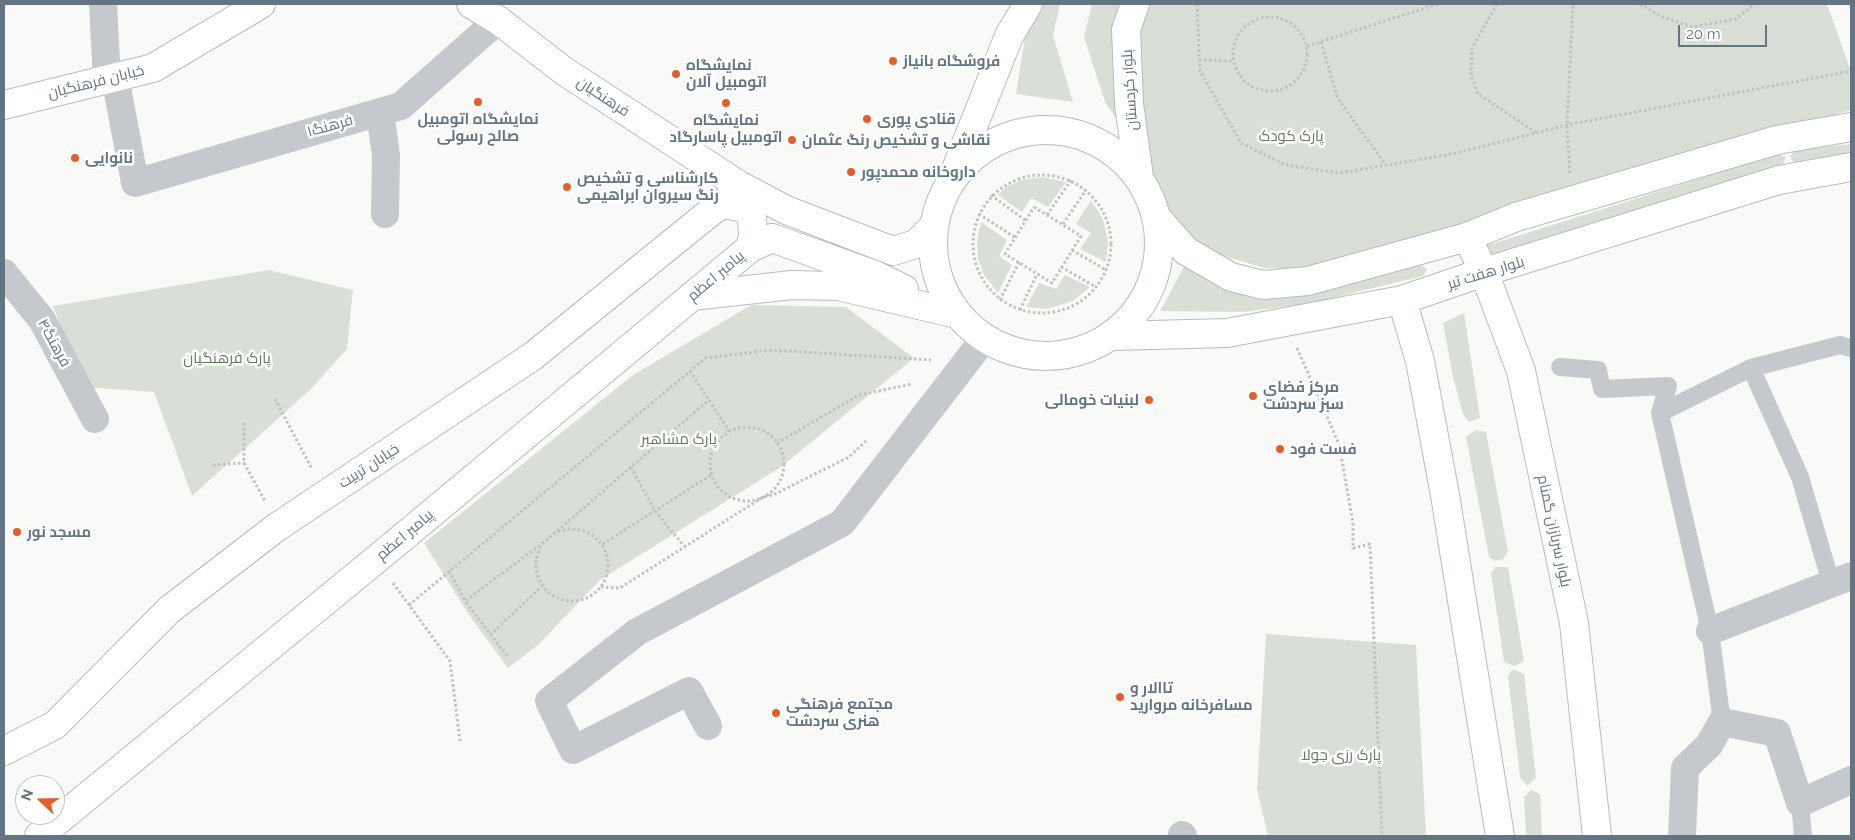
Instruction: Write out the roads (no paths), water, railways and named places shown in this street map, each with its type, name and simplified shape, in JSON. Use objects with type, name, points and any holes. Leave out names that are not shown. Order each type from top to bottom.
[{"type":"main road","name":"خیابان فرهنگیان","points":[[4,105],[152,68],[261,4]]},
{"type":"main road","points":[[950,182],[975,155],[1007,136],[1044,129],[1080,134],[1113,151],[1139,177],[1150,196],[1157,218],[1160,251],[1152,284],[1136,313],[1112,336],[1081,351],[1048,357],[1015,353],[984,339],[957,314],[941,287],[933,257],[934,226],[940,203],[1009,36],[1028,4]]},
{"type":"main road","name":"بلوار کردستان","points":[[1135,4],[1126,30],[1129,104],[1139,177]]},
{"type":"main road","name":"فرهنگیان","points":[[485,11],[732,194]]},
{"type":"main road","points":[[1157,218],[1186,251],[1231,277],[1263,285],[1308,281],[1467,237],[1516,217],[1777,140],[1851,128]]},
{"type":"main road","name":"بلوار هفت تیر","points":[[1112,336],[1227,333],[1402,300],[1484,272],[1779,180],[1851,167]]},
{"type":"main road","points":[[732,194],[786,210],[893,250],[916,244],[934,226]]},
{"type":"main road","points":[[732,194],[752,217],[754,236],[761,243],[874,275],[957,314]]},
{"type":"main road","name":"خیابان تربیت","points":[[4,751],[55,725],[169,610],[297,512],[433,424],[533,356],[732,194]]},
{"type":"main road","points":[[761,243],[786,210]]},
{"type":"main road","name":"بلوار سربازان گمنام","points":[[1467,237],[1484,272],[1520,371],[1574,623],[1597,836]]},
{"type":"main road","name":"پیامبر اعظم","points":[[39,836],[376,560],[692,296],[761,243]]},
{"type":"main road","points":[[1439,245],[1461,260],[1449,284]]},
{"type":"main road","points":[[692,296],[792,285],[838,286],[957,314]]},
{"type":"main road","points":[[1402,300],[1420,361],[1445,495],[1500,836]]},
{"type":"street","points":[[103,4],[111,79]]},
{"type":"street","name":"فرهنگ۱","points":[[111,79],[135,182],[401,106],[485,11]]},
{"type":"street","points":[[380,112],[386,155],[385,214]]},
{"type":"street","name":"فرهنگ۴","points":[[4,274],[42,320],[95,419]]},
{"type":"street","points":[[708,726],[689,691],[573,750],[549,701],[638,632],[842,523],[984,339]]},
{"type":"street","points":[[1710,631],[1841,580]]},
{"type":"street","points":[[1682,836],[1685,768],[1709,745],[1722,722],[1777,734],[1800,802],[1851,780]]},
{"type":"lane","points":[[1660,413],[1751,368],[1840,345],[1851,348]]},
{"type":"lane","points":[[1560,367],[1598,370],[1602,388],[1668,386],[1660,413],[1710,631],[1722,722]]},
{"type":"lane","points":[[1751,368],[1800,477],[1841,580]]},
{"type":"lane","points":[[1800,802],[1803,836]]},
{"type":"place","name":"فروشگاه بانیاز","points":[[893,61]]},
{"type":"place","name":"نمایشگاه اتومبیل آلان","points":[[676,74]]},
{"type":"place","name":"نمایشگاه اتومبیل صالح رسولی","points":[[478,102]]},
{"type":"place","name":"نمایشگاه اتومبیل پاسارگاد","points":[[726,103]]},
{"type":"place","name":"قنادی پوری","points":[[867,119]]},
{"type":"place","name":"نقاشی و تشخیص رنگ عثمان","points":[[792,140]]},
{"type":"place","name":"نانوایی","points":[[75,158]]},
{"type":"place","name":"داروخانه محمدپور","points":[[851,172]]},
{"type":"place","name":"کارشناسی و تشخیص رنگ سیروان ابراهیمی","points":[[567,187]]},
{"type":"place","name":"مرکز فضای سبز سردشت","points":[[1253,396]]},
{"type":"place","name":"لبنیات خومالی","points":[[1149,400]]},
{"type":"place","name":"فست فود","points":[[1280,449]]},
{"type":"place","name":"مسجد نور","points":[[17,532]]},
{"type":"place","name":"تاالار و مسافرخانه مروارید","points":[[1120,697]]},
{"type":"place","name":"مجتمع فرهنگی هنری سردشت","points":[[776,713]]},
{"type":"park label","name":"پارک کودک","points":[[1291,136]]},
{"type":"park label","name":"پارک فرهنگیان","points":[[227,358]]},
{"type":"park label","name":"پارک مشاهبر","points":[[679,439]]},
{"type":"park label","name":"پارک رزی جولا","points":[[1341,755]]}]
